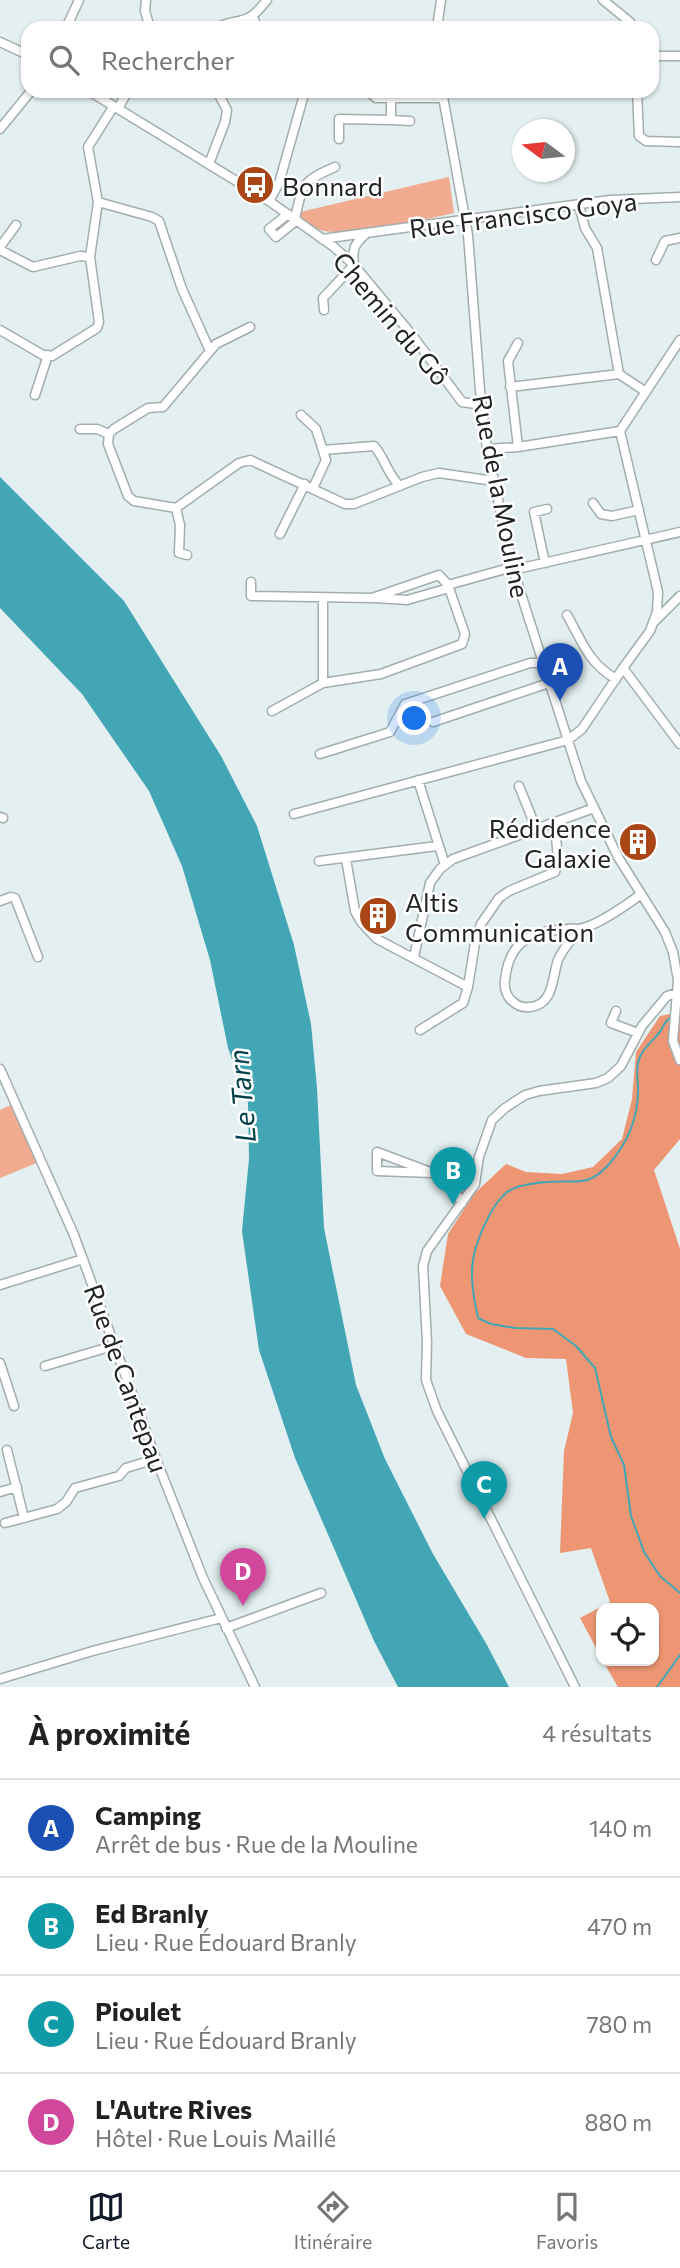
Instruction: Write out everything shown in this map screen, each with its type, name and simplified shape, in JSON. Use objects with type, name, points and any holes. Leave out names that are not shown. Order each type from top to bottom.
[{"type":"street","points":[[69,21],[79,0]]},
{"type":"street","points":[[146,0],[148,21]]},
{"type":"street","points":[[238,21],[253,16],[267,0]]},
{"type":"street","points":[[438,21],[441,0]]},
{"type":"street","points":[[603,0],[629,21]]},
{"type":"street","points":[[253,16],[255,21]]},
{"type":"street","points":[[0,42],[21,52]]},
{"type":"street","points":[[659,56],[680,56]]},
{"type":"street","points":[[11,114],[11,109],[21,96]]},
{"type":"street","points":[[0,129],[25,98]]},
{"type":"street","name":"Chemin du Gô","points":[[101,98],[269,201],[334,247],[354,265],[412,335],[462,402],[482,405]]},
{"type":"street","points":[[0,330],[43,355],[52,356],[97,328],[99,322],[90,257],[98,202],[88,147],[112,109],[120,105],[124,98]]},
{"type":"street","points":[[209,164],[225,122],[227,110],[223,98]]},
{"type":"street","points":[[269,201],[279,183],[303,98]]},
{"type":"street","points":[[376,98],[404,98]]},
{"type":"street","name":"Rue de la Mouline","points":[[443,98],[466,221],[487,449],[513,569],[581,780],[618,857],[665,932],[674,956],[677,993],[673,1041],[680,1060]]},
{"type":"street","points":[[638,98],[639,136],[646,141],[680,142]]},
{"type":"street","points":[[391,99],[391,120]]},
{"type":"street","points":[[0,109],[11,114]]},
{"type":"street","points":[[339,139],[340,119],[411,121]]},
{"type":"street","points":[[293,217],[307,182],[335,167]]},
{"type":"street","name":"Rue Francisco Goya","points":[[323,239],[610,200],[680,197]]},
{"type":"street","points":[[98,202],[159,221],[182,289],[211,351]]},
{"type":"street","points":[[579,205],[585,228],[597,248],[619,374]]},
{"type":"street","points":[[16,225],[0,248],[33,267],[80,256],[90,257]]},
{"type":"street","points":[[324,310],[323,299],[354,265],[352,251],[366,234]]},
{"type":"street","points":[[656,260],[665,241],[680,238]]},
{"type":"street","points":[[334,247],[356,243]]},
{"type":"street","points":[[250,327],[216,344],[163,407],[148,408],[109,434],[108,444],[128,496],[134,501],[176,508],[239,463],[250,460],[345,504],[354,504],[439,473],[494,481]]},
{"type":"street","points":[[294,814],[568,740],[582,729],[650,631],[657,612],[658,592],[620,431],[680,340]]},
{"type":"street","points":[[518,343],[508,362],[518,447]]},
{"type":"street","points":[[35,395],[48,355]]},
{"type":"street","points":[[510,387],[619,374],[646,392]]},
{"type":"street","points":[[280,534],[326,460],[316,429],[301,415]]},
{"type":"street","points":[[80,429],[97,429],[109,434]]},
{"type":"street","points":[[487,449],[518,447],[620,431]]},
{"type":"street","points":[[323,450],[374,446],[393,479],[400,485]]},
{"type":"street","points":[[593,503],[601,514],[611,516],[639,510]]},
{"type":"street","points":[[176,508],[180,525],[180,553],[187,555]]},
{"type":"street","points":[[545,563],[534,512],[547,509]]},
{"type":"street","points":[[251,582],[251,596],[407,600],[506,569],[545,563],[680,532]]},
{"type":"street","points":[[272,711],[323,682],[381,674],[462,644],[465,634],[449,587],[439,575],[373,598]]},
{"type":"street","points":[[653,623],[680,596]]},
{"type":"street","points":[[323,599],[323,682]]},
{"type":"street","points":[[567,615],[592,661],[616,679]]},
{"type":"street","points":[[320,754],[390,732],[405,704],[530,663],[543,663]]},
{"type":"street","points":[[622,668],[680,744]]},
{"type":"street","points":[[433,722],[549,684]]},
{"type":"street","points":[[418,780],[445,865]]},
{"type":"street","points":[[519,786],[536,828]]},
{"type":"street","points":[[414,957],[430,883],[445,865],[453,859],[594,808]]},
{"type":"street","points":[[420,1030],[463,1003],[481,924],[499,898],[509,891],[555,872],[558,862],[555,822]]},
{"type":"street","points":[[319,861],[437,846]]},
{"type":"street","points":[[346,859],[355,911],[377,939],[468,987]]},
{"type":"street","points":[[580,929],[558,962],[545,1001],[534,1007],[521,1007],[508,998],[505,978],[515,947],[523,940],[534,935],[580,929],[640,895]]},
{"type":"street","points":[[0,901],[15,898],[37,957]]},
{"type":"street","points":[[575,1687],[428,1390],[423,1266],[426,1251],[475,1184],[479,1157],[492,1120],[505,1108],[532,1093],[596,1083],[608,1078],[621,1066],[638,1033],[667,996],[677,993]]},
{"type":"street","points":[[616,1012],[611,1023],[638,1033]]},
{"type":"street","name":"Rue de Cantepau","points":[[0,1069],[43,1162],[83,1259],[156,1459],[221,1618],[255,1687]]},
{"type":"street","points":[[432,1172],[377,1171],[377,1152],[432,1172],[441,1176],[450,1183],[461,1203]]},
{"type":"street","points":[[0,1285],[83,1259]]},
{"type":"street","points":[[45,1366],[116,1345]]},
{"type":"street","points":[[0,1363],[14,1406]]},
{"type":"street","points":[[7,1450],[24,1518]]},
{"type":"street","points":[[5,1523],[57,1509],[66,1502],[75,1488],[120,1476],[126,1468],[156,1459]]},
{"type":"street","points":[[0,1492],[17,1487]]},
{"type":"street","points":[[226,1628],[321,1593]]},
{"type":"street","points":[[0,1679],[96,1650],[221,1618]]},
{"type":"shaded area","points":[[449,177],[454,213],[345,232],[318,229],[299,216],[300,212]]},
{"type":"shaded area","points":[[680,1012],[680,1139],[654,1170],[680,1249],[680,1687],[618,1687],[606,1666],[659,1666],[659,1603],[608,1603],[591,1548],[560,1553],[564,1451],[573,1413],[566,1359],[526,1358],[466,1334],[440,1286],[448,1234],[474,1194],[506,1164],[526,1172],[562,1174],[593,1167],[622,1139],[632,1099],[636,1052],[660,1016]]},
{"type":"shaded area","points":[[11,1105],[39,1162],[0,1178],[0,1110]]},
{"type":"shaded area","points":[[596,1609],[596,1648],[580,1618]]},
{"type":"water","points":[[0,477],[124,601],[221,756],[257,826],[294,945],[311,1024],[324,1228],[356,1385],[385,1459],[433,1554],[509,1687],[398,1687],[374,1641],[295,1458],[259,1350],[242,1231],[249,1159],[248,1103],[228,1048],[210,960],[182,866],[149,791],[82,694],[0,608]]},
{"type":"waterway","points":[[672,1017],[639,1058],[638,1100],[634,1120],[616,1155],[602,1171],[588,1180],[531,1184],[506,1193],[490,1214],[481,1234],[472,1274],[478,1318],[491,1324],[515,1328],[553,1329],[576,1346],[595,1368],[611,1437],[624,1465],[631,1516],[644,1552],[660,1576],[680,1593]]},
{"type":"waterway","points":[[657,1687],[680,1655]]},
{"type":"place","name":"Bonnard","points":[[255,185]]},
{"type":"place","name":"Camping","points":[[560,701]]},
{"type":"place","name":"Rédidence Galaxie","points":[[638,842]]},
{"type":"place","name":"Altis Communication","points":[[378,916]]},
{"type":"place","name":"Ed Branly","points":[[453,1205]]},
{"type":"place","name":"Pioulet","points":[[484,1519]]},
{"type":"place","name":"L'Autre Rives","points":[[243,1606]]},
{"type":"water label","name":"Le Tarn","points":[[241,1096]]}]
